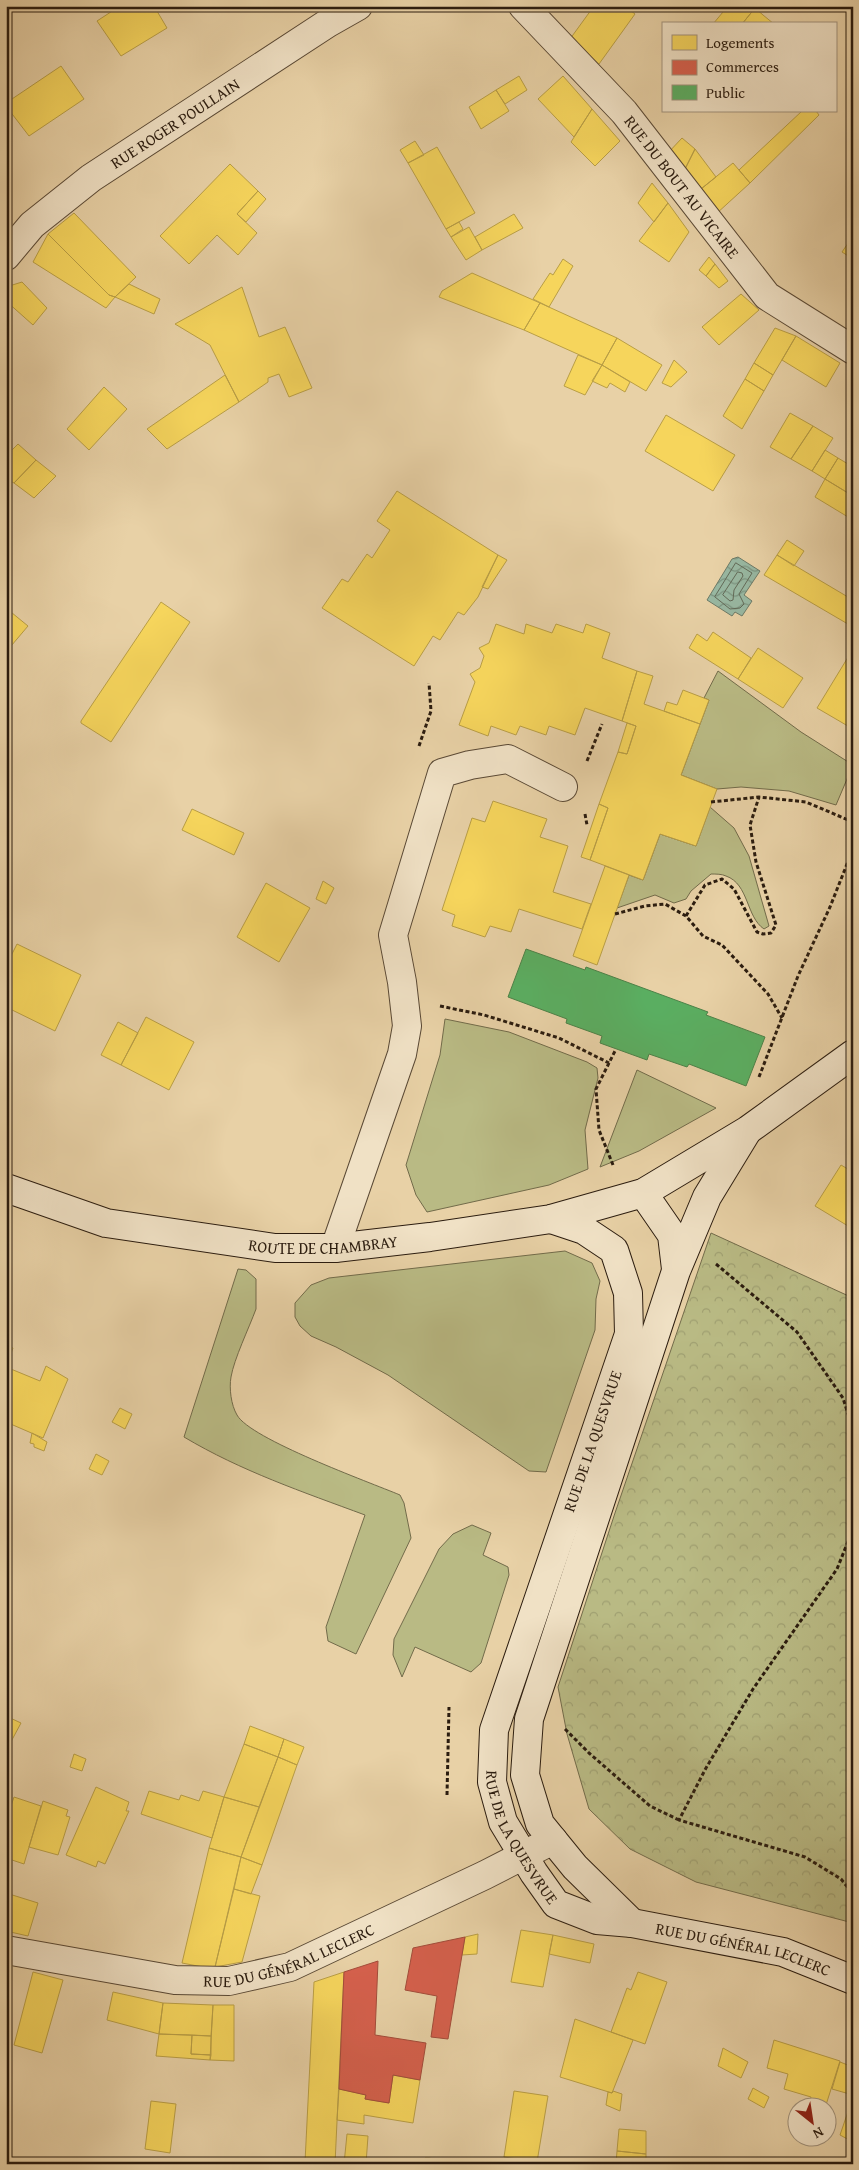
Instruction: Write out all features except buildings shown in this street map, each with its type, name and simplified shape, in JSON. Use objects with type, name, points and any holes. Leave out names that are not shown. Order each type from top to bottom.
[{"type":"street","name":"RUE ROGER POULLAIN","points":[[6,256],[32,225],[91,178],[328,23],[358,6]]},
{"type":"street","name":"RUE DU BOUT AU VICAIRE","points":[[523,6],[624,112],[767,296],[853,350]]},
{"type":"street","points":[[335,1248],[402,1054],[407,1026],[402,982],[393,935],[442,774],[470,765],[508,759],[562,787]]},
{"type":"street","name":"ROUTE DE CHAMBRAY","points":[[6,1188],[106,1223],[275,1248],[335,1248],[430,1237],[551,1219],[635,1195],[748,1130],[853,1054]]},
{"type":"street","name":"RUE DE LA QUESVRUE","points":[[632,1922],[575,1867],[540,1824],[525,1776],[529,1719],[676,1271],[707,1197],[748,1130]]},
{"type":"street","name":"RUE DE LA QUESVRUE","points":[[635,1195],[672,1235],[676,1271]]},
{"type":"street","name":"RUE DE LA QUESVRUE","points":[[551,1219],[584,1230],[614,1250],[628,1293],[628,1334],[494,1730],[492,1782],[503,1822],[523,1856],[556,1904],[597,1920],[632,1922]]},
{"type":"street","name":"RUE DU GÉNÉRAL LECLERC","points":[[6,1950],[176,1980],[230,1981],[290,1967],[553,1840]]},
{"type":"street","name":"RUE DU GÉNÉRAL LECLERC","points":[[632,1922],[783,1952],[853,1980]]},
{"type":"path","points":[[418,751],[431,711],[429,683]]},
{"type":"path","points":[[686,916],[705,885],[722,880],[734,889],[757,932],[763,934],[771,933],[776,925],[756,862],[750,825],[759,798]]},
{"type":"path","points":[[711,802],[759,798],[806,802],[853,822]]},
{"type":"path","points":[[758,1079],[798,976],[830,907],[853,849]]},
{"type":"path","points":[[614,914],[645,906],[665,904],[686,916],[703,936],[722,945],[768,994],[782,1019]]},
{"type":"path","points":[[436,1006],[484,1015],[559,1038],[609,1063]]},
{"type":"path","points":[[616,1049],[596,1089],[599,1130],[635,1195]]},
{"type":"path","points":[[688,1241],[797,1332],[843,1398],[853,1430]]},
{"type":"path","points":[[679,1820],[706,1768],[753,1689],[837,1569],[853,1528]]},
{"type":"path","points":[[536,1700],[589,1753],[650,1806],[679,1820],[805,1857],[841,1879],[853,1894]]},
{"type":"path","points":[[447,1795],[448,1707]]},
{"type":"green space","points":[[718,671],[801,732],[853,765],[836,805],[789,791],[741,787],[717,789],[681,775],[709,700],[704,698]]},
{"type":"green space","points":[[710,807],[734,828],[749,856],[769,926],[764,929],[758,924],[739,886],[733,880],[719,874],[711,874],[691,891],[686,899],[674,903],[655,895],[617,908],[629,875],[643,880],[660,834],[696,846]]},
{"type":"green space","points":[[445,1019],[509,1032],[587,1062],[597,1068],[598,1078],[585,1130],[588,1169],[549,1185],[427,1212],[416,1195],[406,1165],[440,1055]]},
{"type":"green space","points":[[637,1070],[716,1108],[639,1151],[600,1167]]},
{"type":"green space","points":[[711,1233],[853,1298],[853,1923],[696,1882],[630,1849],[589,1809],[567,1734],[558,1687],[615,1513]]},
{"type":"green space","points":[[565,1251],[592,1263],[600,1281],[596,1299],[595,1330],[546,1472],[529,1471],[388,1375],[311,1336],[300,1326],[295,1317],[295,1303],[311,1285],[329,1278]]},
{"type":"green space","points":[[238,1269],[246,1270],[256,1279],[256,1309],[238,1353],[231,1377],[231,1396],[237,1415],[246,1425],[264,1436],[312,1459],[400,1495],[404,1503],[411,1538],[356,1654],[328,1641],[326,1627],[365,1515],[250,1471],[184,1437]]},
{"type":"green space","points":[[472,1525],[491,1533],[483,1555],[508,1567],[509,1575],[481,1663],[471,1672],[415,1647],[402,1677],[393,1655],[394,1639],[439,1549],[453,1534]]},
{"type":"water","points":[[738,557],[760,571],[744,595],[752,601],[742,616],[735,612],[732,616],[707,600],[732,559]]}]
